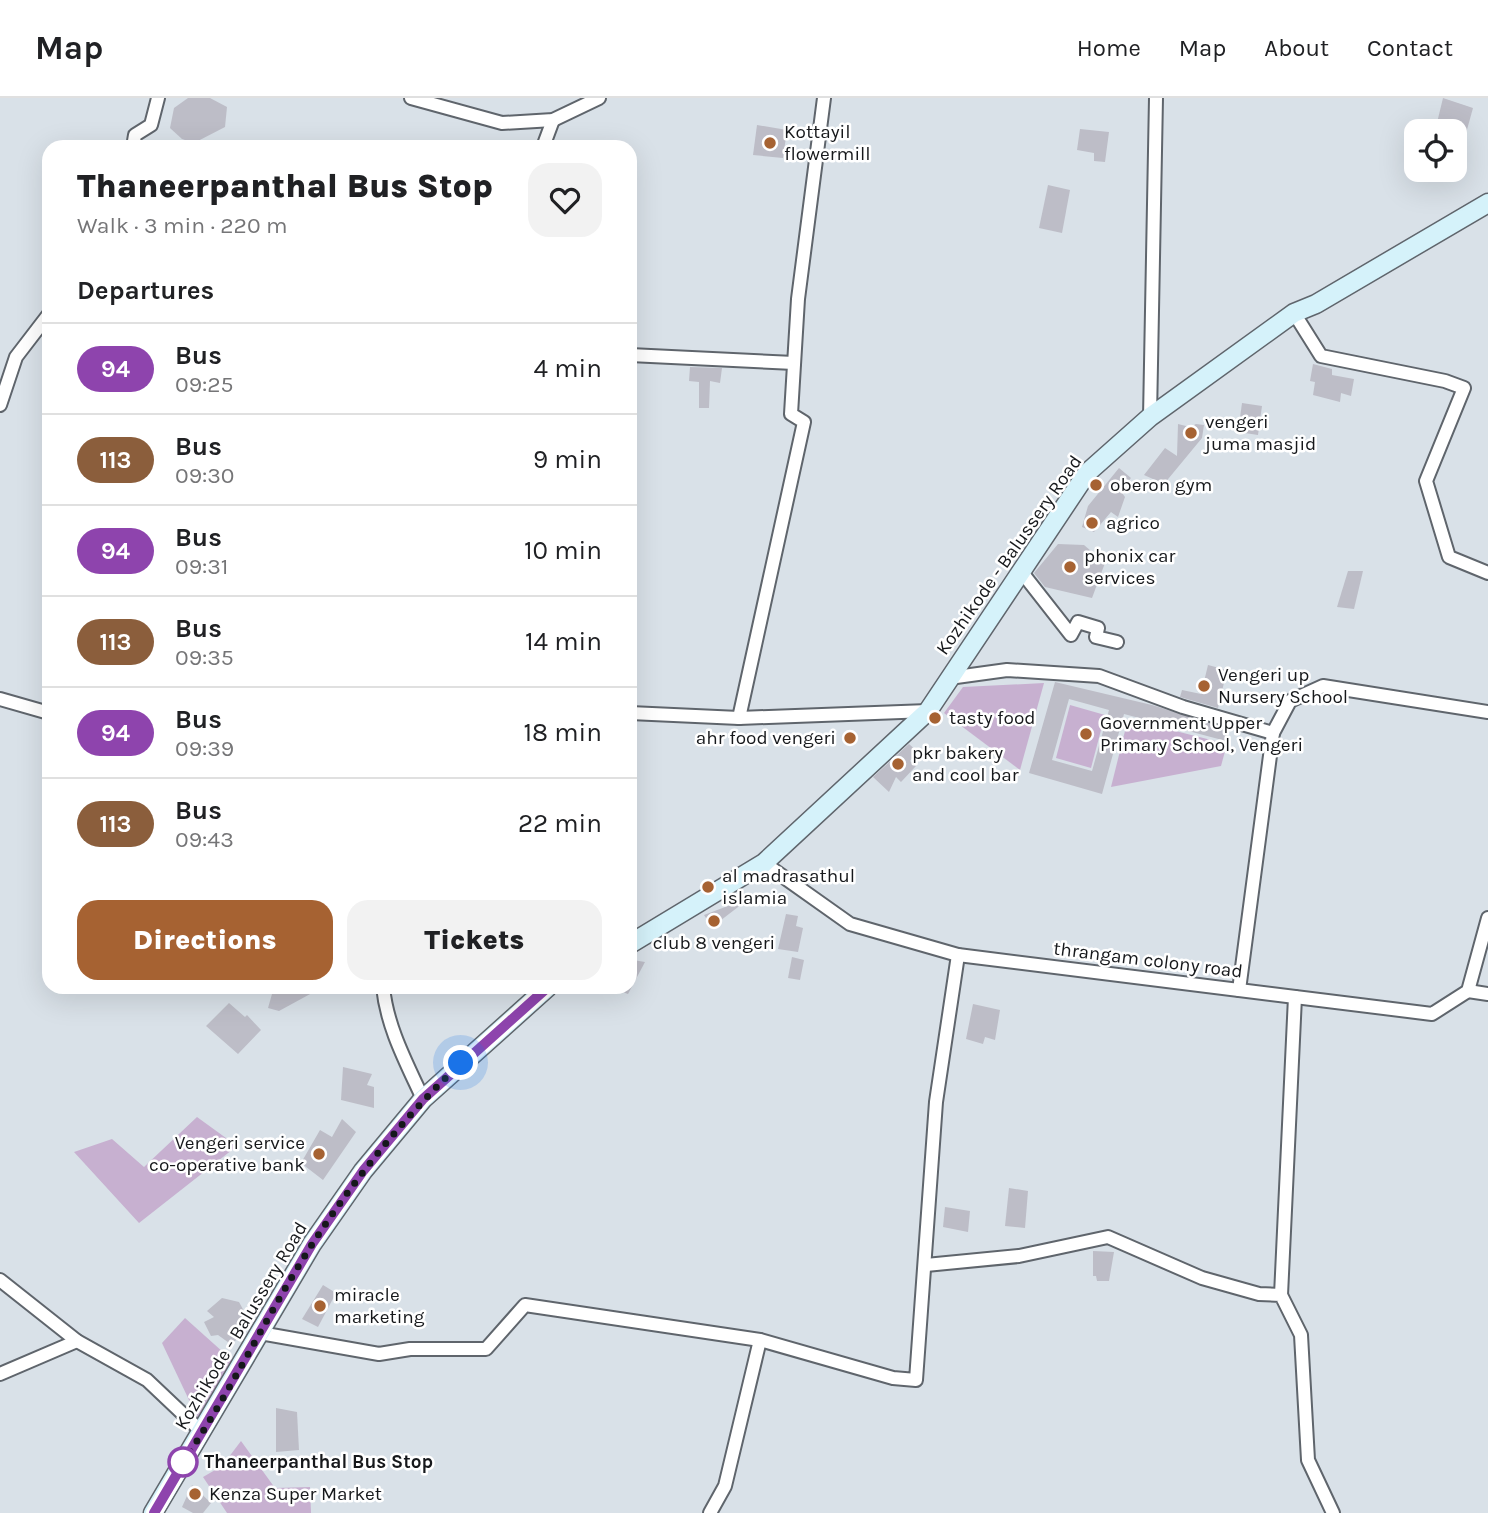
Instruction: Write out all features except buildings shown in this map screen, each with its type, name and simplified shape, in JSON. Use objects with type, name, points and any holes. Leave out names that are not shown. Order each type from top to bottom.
[{"type":"main road","name":"Kozhikode - Balussery Road","points":[[637,940],[764,863],[928,711],[1087,473],[1150,417],[1294,313],[1327,298],[1488,203]]},
{"type":"main road","name":"Kozhikode - Balussery Road","points":[[153,1513],[312,1244],[363,1171],[423,1099],[540,994]]},
{"type":"street","points":[[134,140],[135,135],[151,125],[158,98]]},
{"type":"street","points":[[411,98],[502,123],[553,120],[599,98]]},
{"type":"street","points":[[739,718],[804,422],[791,414],[794,363],[798,299],[824,98]]},
{"type":"street","points":[[1150,417],[1156,98]]},
{"type":"street","points":[[546,140],[553,120]]},
{"type":"street","points":[[1294,313],[1321,356],[1445,381],[1464,388],[1426,481],[1449,557],[1488,573]]},
{"type":"street","points":[[0,405],[16,357],[42,323]]},
{"type":"street","points":[[637,355],[794,363]]},
{"type":"street","points":[[1020,570],[1072,635],[1078,622],[1098,628],[1096,637],[1117,642]]},
{"type":"street","points":[[949,678],[1007,670],[1099,676],[1183,707],[1273,733]]},
{"type":"street","points":[[1239,990],[1273,733],[1290,701],[1323,686],[1488,712]]},
{"type":"street","points":[[0,699],[42,711]]},
{"type":"street","points":[[637,713],[739,718],[928,711]]},
{"type":"street","name":"thrangam colony road","points":[[764,863],[850,924],[958,955],[1432,1014],[1468,991]]},
{"type":"street","points":[[1488,918],[1468,991],[1488,994]]},
{"type":"street","points":[[260,1333],[379,1354],[410,1349],[486,1349],[525,1305],[760,1340],[893,1378],[916,1380],[936,1102],[958,955]]},
{"type":"street","points":[[384,994],[386,1011],[395,1038],[423,1099]]},
{"type":"street","points":[[1296,997],[1281,1295],[1301,1335],[1308,1460],[1333,1513]]},
{"type":"street","points":[[926,1265],[1019,1256],[1108,1237],[1202,1278],[1259,1294],[1281,1295]]},
{"type":"street","points":[[0,1280],[77,1341],[147,1380],[202,1432]]},
{"type":"street","points":[[710,1513],[725,1486],[760,1340]]},
{"type":"street","points":[[0,1374],[77,1341]]},
{"type":"shaded area","points":[[1044,683],[1020,770],[944,713],[963,687]]},
{"type":"shaded area","points":[[1070,705],[1105,715],[1091,768],[1056,758]]},
{"type":"shaded area","points":[[1128,719],[1227,744],[1221,766],[1111,787]]},
{"type":"shaded area","points":[[197,1117],[237,1146],[139,1223],[74,1152],[112,1139],[144,1167]]},
{"type":"shaded area","points":[[185,1318],[243,1370],[198,1419],[162,1343]]},
{"type":"shaded area","points":[[241,1441],[275,1488],[310,1487],[311,1513],[227,1513],[203,1477],[222,1466]]},
{"type":"bus line","name":"94","points":[[154,1513],[312,1244],[363,1171],[423,1099],[540,994]]},
{"type":"place","name":"Kottayil flowermill","points":[[770,143]]},
{"type":"place","name":"vengeri juma masjid","points":[[1191,433]]},
{"type":"place","name":"oberon gym","points":[[1096,485]]},
{"type":"place","name":"agrico","points":[[1092,523]]},
{"type":"place","name":"phonix car services","points":[[1070,567]]},
{"type":"place","name":"Vengeri up Nursery School","points":[[1204,686]]},
{"type":"place","name":"tasty food","points":[[935,718]]},
{"type":"place","name":"Government Upper Primary School, Vengeri","points":[[1086,734]]},
{"type":"place","name":"ahr food vengeri","points":[[850,738]]},
{"type":"place","name":"pkr bakery and cool bar","points":[[898,764]]},
{"type":"place","name":"al madrasathul islamia","points":[[708,887]]},
{"type":"place","name":"club 8 vengeri","points":[[714,921]]},
{"type":"place","name":"Vengeri service co-operative bank","points":[[319,1154]]},
{"type":"place","name":"miracle marketing","points":[[320,1306]]},
{"type":"place","name":"Thaneerpanthal Bus Stop","points":[[183,1462]]},
{"type":"place","name":"Kenza Super Market","points":[[195,1494]]},
{"type":"route","points":[[183,1462],[312,1244],[363,1171],[423,1099],[461,1063]]}]
